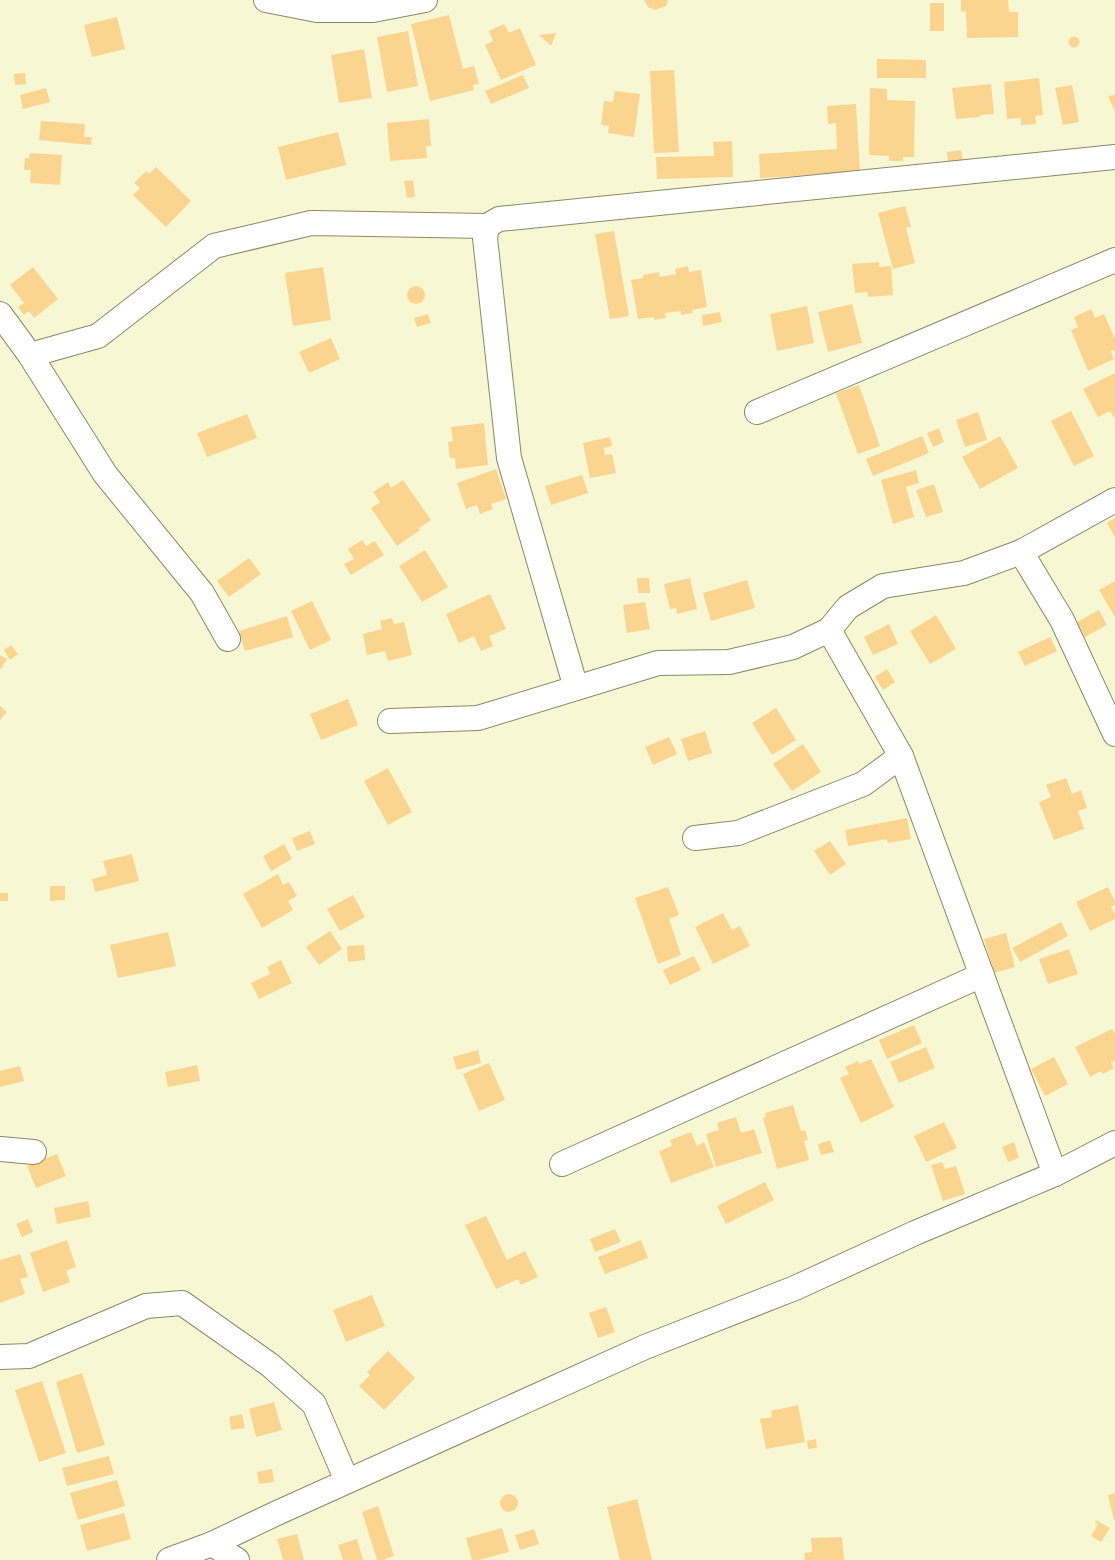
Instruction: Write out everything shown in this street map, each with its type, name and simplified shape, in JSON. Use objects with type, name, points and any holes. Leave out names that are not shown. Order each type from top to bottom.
[{"type":"street","points":[[266,0],[318,10],[373,10],[425,0]]},
{"type":"street","points":[[30,355],[98,336],[214,246],[310,223],[487,226],[500,219],[1115,157]]},
{"type":"street","points":[[487,226],[484,238],[509,458],[576,688]]},
{"type":"street","points":[[756,412],[1115,260]]},
{"type":"street","points":[[0,314],[30,355],[105,474],[202,593],[228,639]]},
{"type":"street","points":[[390,721],[478,718],[658,663],[729,662],[793,647],[829,630],[848,607],[883,586],[964,573],[1020,552],[1115,500]]},
{"type":"street","points":[[1020,552],[1062,620],[1115,734]]},
{"type":"street","points":[[829,630],[901,756],[1055,1174]]},
{"type":"street","points":[[695,838],[738,833],[863,784],[901,756]]},
{"type":"street","points":[[562,1164],[982,975]]},
{"type":"street","points":[[169,1560],[212,1544],[645,1347],[787,1291],[915,1233],[1055,1174],[1115,1143]]},
{"type":"street","points":[[0,1148],[34,1152]]},
{"type":"street","points":[[0,1357],[29,1356],[146,1306],[182,1303],[270,1365],[314,1404],[347,1481]]},
{"type":"street","points":[[237,1532],[242,1560]]},
{"type":"street","points":[[212,1544],[237,1560]]},
{"type":"building","points":[[644,0],[668,0],[666,6],[655,10],[648,7]]},
{"type":"building","points":[[961,0],[1008,0],[1009,12],[1018,12],[1018,37],[967,38],[966,11],[961,12]]},
{"type":"building","points":[[930,3],[944,3],[944,31],[930,31]]},
{"type":"building","points":[[449,15],[463,69],[474,66],[479,84],[473,85],[474,90],[430,101],[411,24]]},
{"type":"building","points":[[117,17],[125,49],[92,57],[84,25]]},
{"type":"building","points":[[504,24],[509,33],[520,28],[536,65],[501,80],[485,45],[493,41],[489,31]]},
{"type":"building","points":[[408,31],[418,86],[387,92],[377,37]]},
{"type":"building","points":[[556,33],[551,46],[539,35]]},
{"type":"building","points":[[1074,36],[1080,42],[1074,48],[1068,42]]},
{"type":"building","points":[[364,49],[372,98],[339,103],[331,55]]},
{"type":"building","points":[[877,59],[926,60],[926,78],[877,78]]},
{"type":"building","points":[[674,70],[679,152],[654,153],[650,71]]},
{"type":"building","points":[[25,73],[26,84],[15,85],[14,74]]},
{"type":"building","points":[[523,75],[529,88],[491,104],[485,91]]},
{"type":"building","points":[[1039,78],[1043,115],[1035,116],[1036,124],[1021,125],[1021,118],[1007,119],[1004,82]]},
{"type":"building","points":[[991,84],[994,114],[956,119],[952,88]]},
{"type":"building","points":[[1072,85],[1079,122],[1063,125],[1055,88]]},
{"type":"building","points":[[46,88],[50,102],[23,109],[20,95]]},
{"type":"building","points":[[870,88],[887,89],[887,100],[915,101],[914,157],[903,157],[903,161],[889,161],[889,156],[869,155]]},
{"type":"building","points":[[615,91],[640,94],[634,137],[608,133],[609,126],[601,125],[604,101],[613,102]]},
{"type":"building","points":[[1115,94],[1115,111],[1108,97]]},
{"type":"building","points":[[856,104],[860,172],[760,178],[759,154],[837,149],[836,123],[828,124],[827,106]]},
{"type":"building","points":[[429,119],[431,146],[426,146],[427,158],[390,161],[387,123]]},
{"type":"building","points":[[41,121],[85,124],[84,137],[92,137],[91,145],[39,140]]},
{"type":"building","points":[[338,132],[346,165],[286,180],[278,147]]},
{"type":"building","points":[[732,141],[733,177],[657,179],[656,157],[714,156],[713,142]]},
{"type":"building","points":[[961,150],[964,168],[949,170],[947,152]]},
{"type":"building","points":[[30,153],[62,155],[60,185],[30,183],[31,170],[24,170],[25,158],[29,158]]},
{"type":"building","points":[[156,167],[191,201],[166,227],[133,195],[140,188],[134,183],[146,171],[149,174]]},
{"type":"building","points":[[413,180],[415,197],[407,198],[404,181]]},
{"type":"building","points":[[905,206],[911,227],[906,228],[915,263],[893,269],[878,213]]},
{"type":"building","points":[[614,231],[629,316],[610,319],[595,234]]},
{"type":"building","points":[[879,262],[879,267],[891,266],[893,295],[868,297],[867,292],[855,293],[852,264]]},
{"type":"building","points":[[688,266],[689,272],[701,270],[707,307],[692,310],[693,313],[681,315],[681,311],[665,313],[666,318],[654,320],[654,317],[638,319],[631,280],[643,278],[643,275],[659,272],[660,277],[676,274],[675,269]]},
{"type":"building","points":[[33,267],[58,299],[34,318],[29,311],[24,315],[18,307],[24,303],[10,285]]},
{"type":"building","points":[[323,267],[331,320],[293,326],[285,273]]},
{"type":"building","points":[[416,286],[422,289],[425,295],[422,301],[416,304],[410,301],[407,295],[410,289]]},
{"type":"building","points":[[852,304],[862,343],[828,352],[818,312]]},
{"type":"building","points":[[807,306],[814,343],[777,351],[770,314]]},
{"type":"building","points":[[1091,309],[1095,318],[1104,314],[1115,339],[1115,350],[1111,351],[1114,359],[1088,371],[1071,330],[1078,327],[1074,317]]},
{"type":"building","points":[[720,312],[722,322],[703,326],[702,315]]},
{"type":"building","points":[[428,314],[431,323],[417,327],[414,318]]},
{"type":"building","points":[[331,338],[340,359],[309,373],[299,352]]},
{"type":"building","points":[[1115,373],[1115,419],[1110,411],[1098,417],[1083,389]]},
{"type":"building","points":[[859,385],[880,446],[858,454],[836,393]]},
{"type":"building","points":[[1071,411],[1094,456],[1074,466],[1051,421]]},
{"type":"building","points":[[978,412],[987,440],[965,447],[956,420]]},
{"type":"building","points":[[247,414],[257,438],[207,457],[197,433]]},
{"type":"building","points":[[484,423],[488,465],[456,469],[455,458],[450,458],[448,442],[453,441],[451,427]]},
{"type":"building","points":[[939,428],[944,442],[933,447],[927,433]]},
{"type":"building","points":[[922,436],[929,453],[873,476],[866,459]]},
{"type":"building","points":[[1000,436],[1018,468],[980,489],[962,457]]},
{"type":"building","points":[[610,437],[612,446],[604,448],[605,455],[612,454],[616,473],[590,478],[583,443]]},
{"type":"building","points":[[496,469],[506,499],[491,504],[493,509],[480,514],[477,505],[466,509],[457,483]]},
{"type":"building","points":[[916,470],[919,483],[906,487],[914,517],[893,524],[881,480]]},
{"type":"building","points":[[582,475],[588,493],[551,505],[545,486]]},
{"type":"building","points":[[403,480],[431,520],[397,546],[371,508],[380,502],[373,492],[388,482],[391,488]]},
{"type":"building","points":[[934,484],[943,512],[926,517],[916,490]]},
{"type":"building","points":[[1115,518],[1115,537],[1107,523]]},
{"type":"building","points":[[362,540],[366,546],[375,541],[384,555],[351,575],[344,564],[354,559],[348,549]]},
{"type":"building","points":[[425,550],[448,587],[422,602],[399,566]]},
{"type":"building","points":[[249,558],[261,574],[229,597],[217,581]]},
{"type":"building","points":[[637,578],[649,578],[650,593],[638,593]]},
{"type":"building","points":[[690,578],[697,609],[677,614],[676,608],[670,609],[664,584]]},
{"type":"building","points":[[747,580],[755,608],[711,621],[703,593]]},
{"type":"building","points":[[1115,581],[1115,617],[1099,590]]},
{"type":"building","points":[[490,594],[506,629],[489,636],[493,646],[481,651],[474,636],[459,643],[446,614]]},
{"type":"building","points":[[312,601],[331,640],[310,650],[291,611]]},
{"type":"building","points":[[645,602],[650,629],[627,633],[623,605]]},
{"type":"building","points":[[1099,610],[1107,625],[1085,637],[1077,622]]},
{"type":"building","points":[[936,615],[956,649],[930,664],[910,631]]},
{"type":"building","points":[[287,616],[293,637],[245,651],[239,631]]},
{"type":"building","points":[[392,618],[394,624],[404,622],[412,655],[388,661],[385,651],[367,655],[363,634],[382,629],[380,621]]},
{"type":"building","points":[[889,624],[898,644],[873,655],[864,637]]},
{"type":"building","points":[[1050,637],[1057,651],[1025,666],[1018,652]]},
{"type":"building","points":[[11,645],[18,654],[10,660],[4,650]]},
{"type":"building","points":[[0,655],[7,659],[1,669],[0,668]]},
{"type":"building","points":[[887,669],[895,682],[883,690],[875,677]]},
{"type":"building","points":[[348,699],[358,725],[321,740],[310,714]]},
{"type":"building","points":[[0,706],[7,712],[0,720]]},
{"type":"building","points":[[776,708],[796,740],[772,755],[752,723]]},
{"type":"building","points":[[705,731],[712,753],[688,761],[681,739]]},
{"type":"building","points":[[669,737],[677,754],[653,765],[645,747]]},
{"type":"building","points":[[803,744],[821,772],[792,791],[773,764]]},
{"type":"building","points":[[388,768],[412,812],[388,825],[364,781]]},
{"type":"building","points":[[1066,778],[1072,794],[1081,790],[1087,808],[1078,811],[1084,829],[1054,840],[1039,802],[1051,797],[1046,785]]},
{"type":"building","points":[[907,818],[911,839],[888,843],[887,839],[848,846],[845,830]]},
{"type":"building","points":[[310,831],[315,844],[297,851],[292,838]]},
{"type":"building","points":[[830,841],[846,864],[830,875],[814,851]]},
{"type":"building","points":[[284,844],[292,859],[271,871],[263,856]]},
{"type":"building","points":[[132,854],[139,881],[95,892],[92,879],[107,875],[103,861]]},
{"type":"building","points":[[278,874],[283,885],[289,882],[297,896],[288,901],[293,910],[262,928],[243,894]]},
{"type":"building","points":[[50,886],[65,886],[65,900],[50,901]]},
{"type":"building","points":[[668,887],[679,915],[669,919],[681,955],[658,964],[635,898]]},
{"type":"building","points":[[1108,887],[1115,902],[1115,905],[1111,907],[1115,919],[1090,931],[1076,902]]},
{"type":"building","points":[[0,893],[8,893],[8,901],[0,901]]},
{"type":"building","points":[[353,895],[365,917],[340,931],[327,909]]},
{"type":"building","points":[[723,913],[732,930],[740,926],[750,946],[713,964],[695,927]]},
{"type":"building","points":[[1061,922],[1068,936],[1020,962],[1012,948]]},
{"type":"building","points":[[330,931],[342,949],[319,965],[306,947]]},
{"type":"building","points":[[168,932],[176,966],[118,978],[110,945]]},
{"type":"building","points":[[1006,933],[1015,967],[994,973],[984,939]]},
{"type":"building","points":[[364,945],[365,960],[348,962],[347,946]]},
{"type":"building","points":[[1069,949],[1078,974],[1048,984],[1039,959]]},
{"type":"building","points":[[694,956],[701,970],[670,985],[663,970]]},
{"type":"building","points":[[281,960],[292,983],[259,999],[251,983],[270,974],[267,967]]},
{"type":"building","points":[[914,1025],[922,1043],[887,1059],[879,1040]]},
{"type":"building","points":[[1112,1029],[1115,1034],[1115,1061],[1111,1063],[1114,1068],[1103,1074],[1101,1071],[1090,1077],[1075,1047]]},
{"type":"building","points":[[926,1047],[935,1068],[899,1083],[890,1062]]},
{"type":"building","points":[[478,1050],[481,1063],[457,1070],[453,1057]]},
{"type":"building","points":[[1054,1057],[1068,1084],[1045,1096],[1031,1069]]},
{"type":"building","points":[[871,1059],[894,1107],[861,1123],[840,1078],[849,1074],[845,1067],[858,1061],[859,1064]]},
{"type":"building","points":[[489,1063],[505,1100],[479,1111],[463,1074]]},
{"type":"building","points":[[197,1065],[200,1081],[168,1087],[165,1072]]},
{"type":"building","points":[[20,1066],[24,1081],[0,1087],[0,1071]]},
{"type":"building","points":[[793,1105],[801,1131],[805,1130],[808,1140],[804,1141],[809,1160],[777,1169],[763,1118],[766,1117],[765,1113]]},
{"type":"building","points":[[736,1117],[741,1133],[754,1129],[762,1153],[716,1167],[706,1134],[719,1130],[717,1123]]},
{"type":"building","points":[[944,1122],[957,1148],[926,1162],[914,1136]]},
{"type":"building","points":[[691,1132],[697,1146],[704,1142],[714,1167],[671,1183],[659,1151],[672,1146],[670,1140]]},
{"type":"building","points":[[830,1140],[834,1152],[821,1155],[818,1144]]},
{"type":"building","points":[[1014,1142],[1019,1158],[1008,1162],[1002,1147]]},
{"type":"building","points":[[57,1154],[66,1176],[36,1188],[27,1166]]},
{"type":"building","points":[[942,1162],[945,1169],[956,1166],[965,1194],[943,1201],[931,1165]]},
{"type":"building","points":[[765,1182],[774,1200],[726,1224],[717,1206]]},
{"type":"building","points":[[88,1201],[91,1217],[57,1224],[54,1208]]},
{"type":"building","points":[[486,1216],[507,1260],[525,1251],[538,1277],[521,1285],[518,1279],[496,1289],[465,1225]]},
{"type":"building","points":[[28,1219],[33,1232],[22,1237],[16,1224]]},
{"type":"building","points":[[615,1229],[621,1242],[595,1252],[590,1239]]},
{"type":"building","points":[[67,1240],[76,1267],[66,1271],[70,1282],[43,1292],[30,1253]]},
{"type":"building","points":[[641,1240],[648,1258],[605,1274],[598,1257]]},
{"type":"building","points":[[20,1254],[28,1277],[20,1279],[25,1294],[0,1303],[0,1260]]},
{"type":"building","points":[[372,1295],[385,1326],[346,1342],[333,1310]]},
{"type":"building","points":[[606,1307],[615,1332],[598,1338],[589,1313]]},
{"type":"building","points":[[388,1351],[415,1378],[384,1410],[359,1386],[370,1375],[367,1372]]},
{"type":"building","points":[[82,1373],[105,1445],[77,1453],[56,1382]]},
{"type":"building","points":[[42,1381],[66,1453],[39,1462],[15,1390]]},
{"type":"building","points":[[274,1402],[282,1430],[256,1437],[249,1409]]},
{"type":"building","points":[[798,1405],[805,1442],[766,1449],[760,1419],[772,1417],[771,1411]]},
{"type":"building","points":[[242,1414],[245,1428],[231,1430],[229,1417]]},
{"type":"building","points":[[816,1439],[817,1448],[808,1449],[807,1441]]},
{"type":"building","points":[[109,1456],[114,1474],[67,1486],[62,1468]]},
{"type":"building","points":[[272,1469],[274,1482],[259,1484],[257,1472]]},
{"type":"building","points":[[117,1480],[125,1506],[78,1520],[70,1493]]},
{"type":"building","points":[[1115,1493],[1115,1520],[1114,1520],[1108,1495]]},
{"type":"building","points":[[509,1494],[515,1497],[518,1503],[515,1509],[509,1512],[503,1509],[500,1503],[503,1497]]},
{"type":"building","points":[[637,1499],[652,1560],[620,1560],[607,1507]]},
{"type":"building","points":[[378,1506],[394,1556],[383,1560],[377,1560],[362,1512]]},
{"type":"building","points":[[124,1513],[131,1539],[87,1551],[80,1525]]},
{"type":"building","points":[[1096,1520],[1110,1528],[1101,1542],[1091,1536],[1098,1524],[1095,1523]]},
{"type":"building","points":[[502,1528],[509,1552],[472,1560],[466,1538]]},
{"type":"building","points":[[534,1529],[539,1544],[520,1550],[515,1535]]},
{"type":"building","points":[[297,1534],[304,1560],[283,1560],[277,1539]]},
{"type":"building","points":[[842,1537],[844,1560],[805,1560],[804,1553],[812,1552],[811,1538]]},
{"type":"building","points":[[357,1539],[363,1560],[343,1560],[338,1545]]}]
